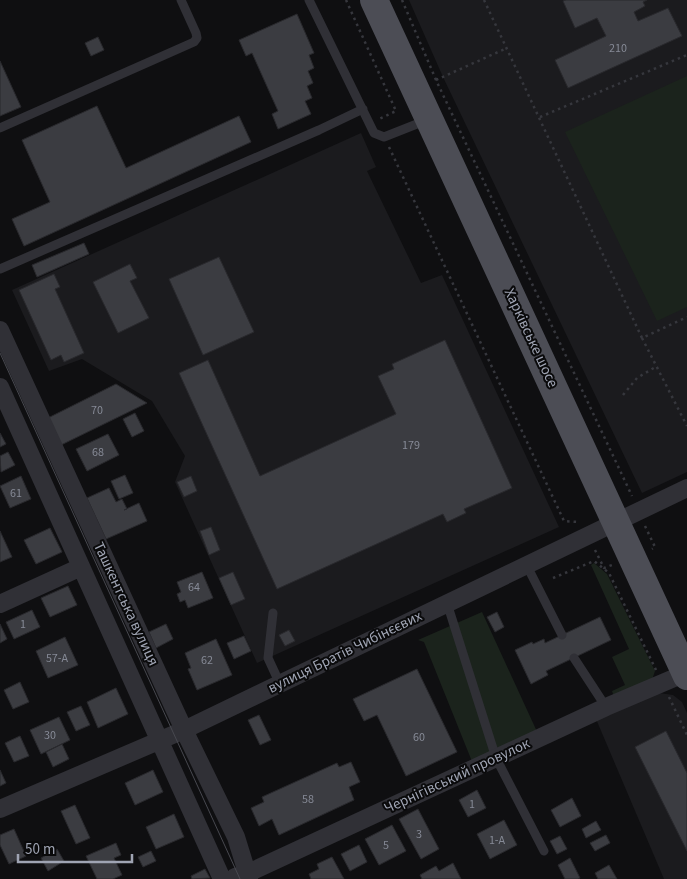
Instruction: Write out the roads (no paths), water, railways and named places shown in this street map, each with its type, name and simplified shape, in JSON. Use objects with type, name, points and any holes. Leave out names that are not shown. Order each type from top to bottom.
[{"type":"main road","name":"Харківське шосе","points":[[374,0],[616,522],[678,677]]},
{"type":"street","name":"Ташкентська вулиця","points":[[0,330],[184,730],[236,837],[247,876]]},
{"type":"street","name":"Ташкентська вулиця","points":[[0,389],[222,879]]},
{"type":"street","name":"вулиця Братів Чибінєєвих","points":[[0,809],[184,730],[687,488]]},
{"type":"street","points":[[0,604],[82,567]]},
{"type":"street","name":"Чернігівський провулок","points":[[229,879],[247,876],[606,707],[678,677]]},
{"type":"lane","points":[[0,128],[194,42],[197,38],[196,33],[180,0]]},
{"type":"lane","points":[[309,0],[374,133],[384,137],[429,119]]},
{"type":"lane","points":[[0,269],[363,109]]},
{"type":"lane","points":[[526,564],[562,635]]},
{"type":"lane","points":[[447,603],[496,758],[544,851]]},
{"type":"lane","points":[[273,613],[268,658],[280,684]]},
{"type":"lane","points":[[574,658],[606,707]]},
{"type":"tram line","points":[[0,353],[240,879]]}]
